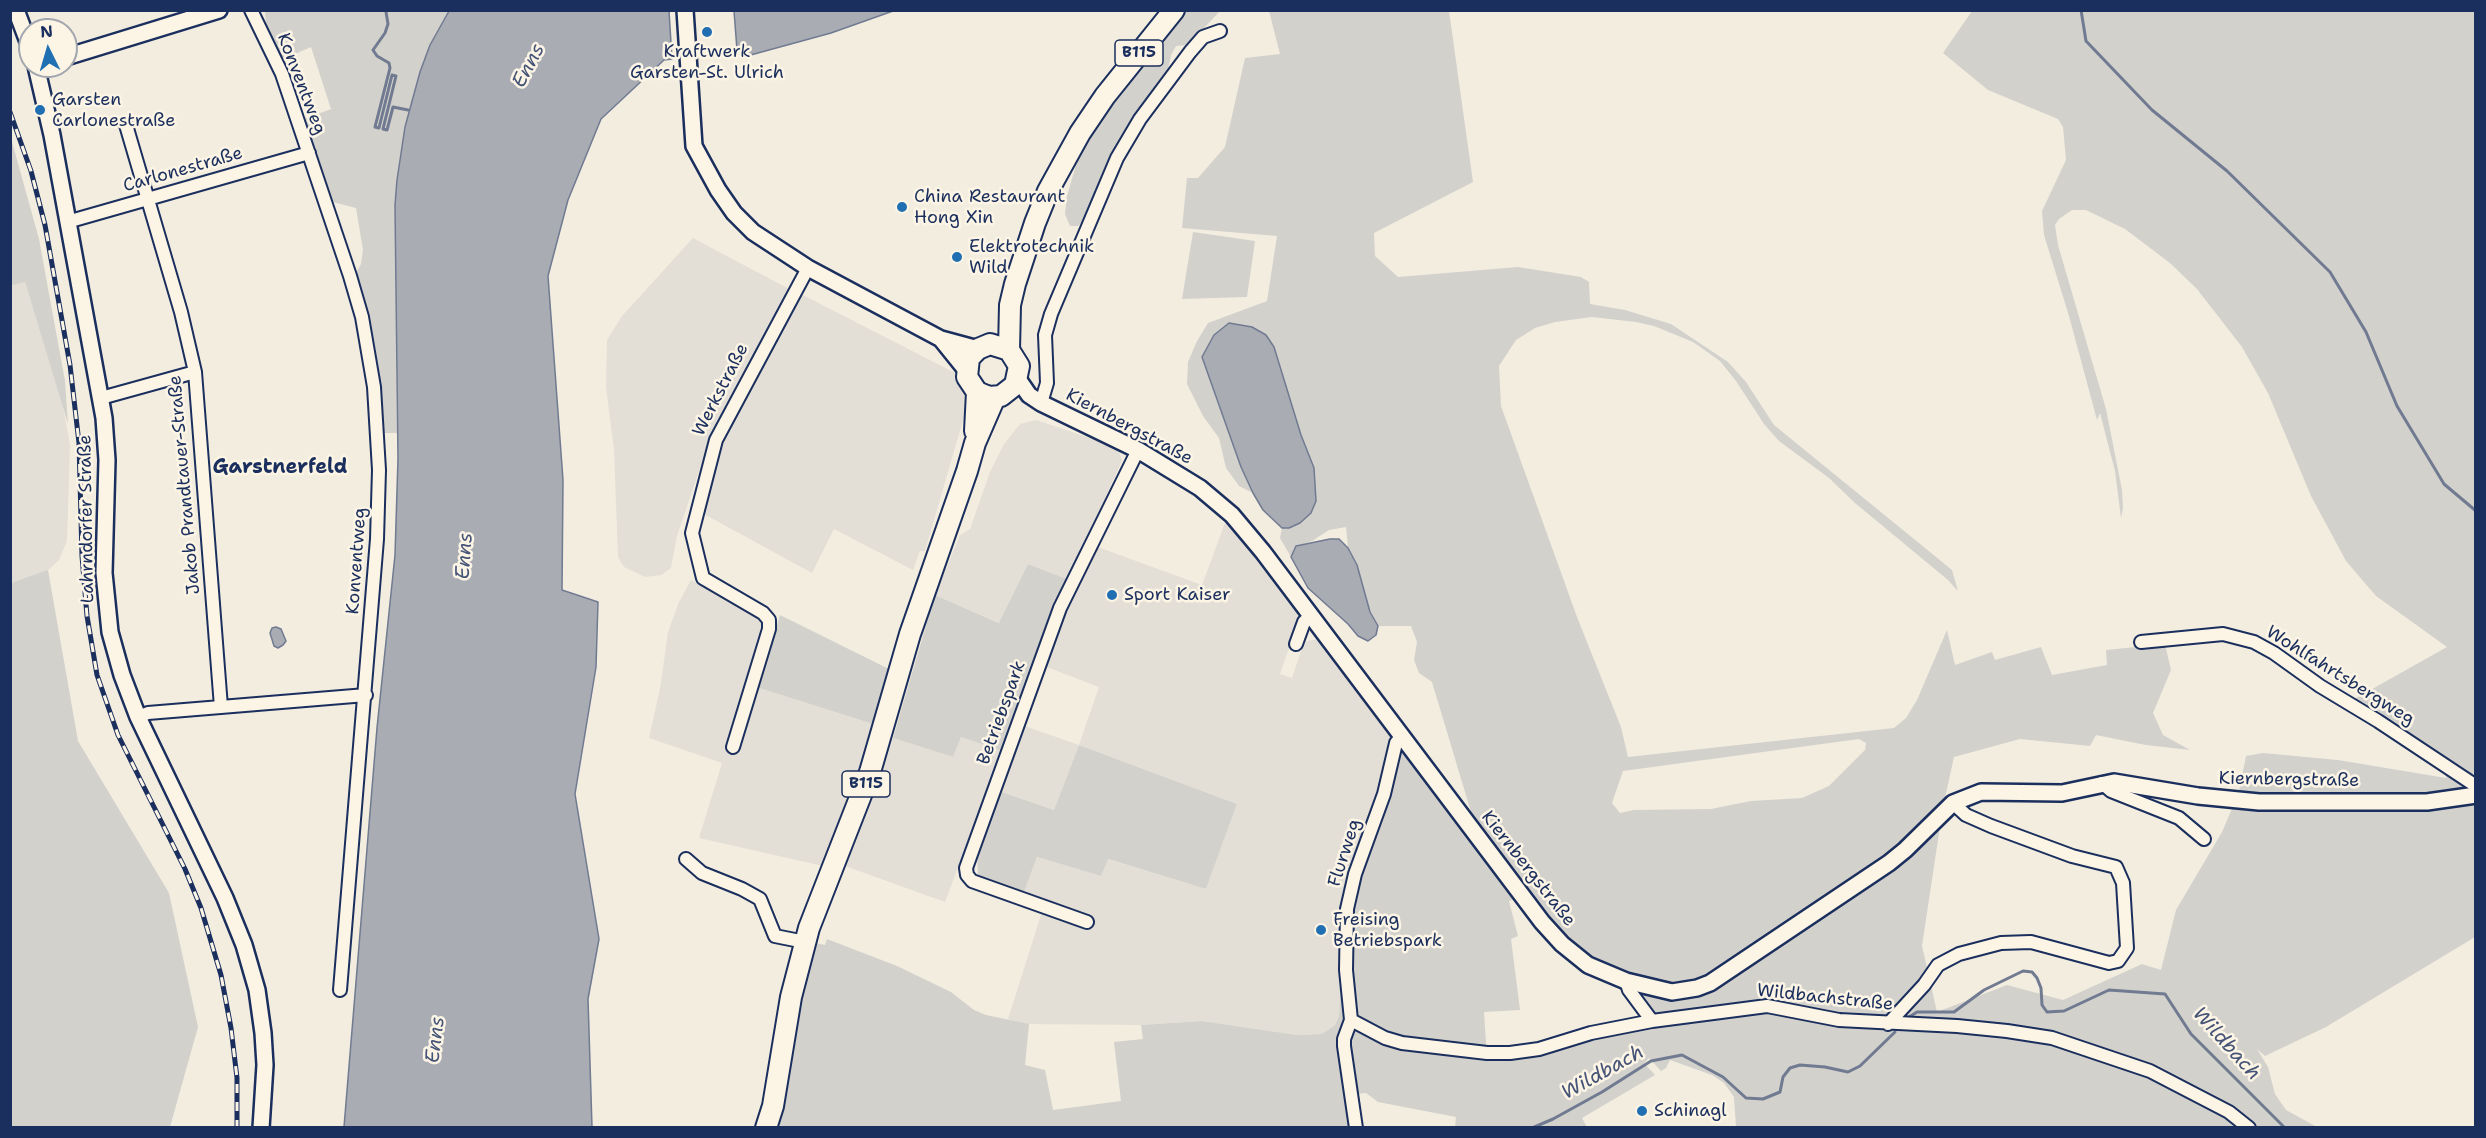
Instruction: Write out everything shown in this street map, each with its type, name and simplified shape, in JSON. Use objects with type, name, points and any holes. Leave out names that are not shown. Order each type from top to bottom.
[{"type":"main road","name":"B115","points":[[1011,393],[969,383],[966,370],[969,358],[992,348],[1010,305],[1035,223],[1061,167],[1105,96],[1174,10]]},
{"type":"main road","name":"B115","points":[[766,1128],[773,1106],[791,997],[805,942],[826,881],[870,772],[910,634],[975,442],[1011,393],[1019,366],[992,348]]},
{"type":"street","points":[[78,53],[219,10]]},
{"type":"street","name":"Konventweg","points":[[251,10],[282,74],[358,300],[374,387],[379,446],[379,500],[366,695],[340,990]]},
{"type":"street","points":[[685,10],[694,146],[726,202],[753,232],[808,268],[941,339],[992,348]]},
{"type":"street","points":[[1011,393],[1047,383],[1045,335],[1051,314],[1117,158],[1140,119],[1190,52],[1203,37],[1220,31]]},
{"type":"street","name":"Lahrndorfer Straße","points":[[39,78],[101,398],[107,446],[103,549],[106,604],[117,658],[138,717],[244,945],[257,990],[263,1034],[265,1065],[261,1128]]},
{"type":"street","name":"Jakob Prandtauer-Straße","points":[[126,125],[149,198],[195,372],[221,706]]},
{"type":"street","name":"Carlonestraße","points":[[67,222],[309,153]]},
{"type":"street","name":"Werkstraße","points":[[733,747],[769,629],[769,620],[763,613],[702,578],[692,533],[716,440],[808,268]]},
{"type":"street","points":[[941,339],[966,370]]},
{"type":"street","points":[[101,398],[195,372]]},
{"type":"street","name":"Kiernbergstraße","points":[[1011,393],[1138,450],[1200,488],[1232,515],[1263,552],[1511,881],[1561,943],[1588,965],[1626,981],[1671,992],[1697,988],[1710,983],[1889,863],[1953,804],[1981,792],[2062,793],[2102,783],[2130,783],[2198,796],[2259,802],[2427,802],[2475,789]]},
{"type":"street","name":"Betriebspark","points":[[1087,922],[972,881],[967,875],[966,868],[1060,608],[1138,450]]},
{"type":"street","points":[[1296,644],[1304,622],[1311,615]]},
{"type":"street","name":"Wohlfahrtsbergweg","points":[[2141,642],[2223,634],[2254,642],[2475,789]]},
{"type":"street","points":[[138,717],[148,713],[366,695]]},
{"type":"street","name":"Flurweg","points":[[1356,1123],[1344,1046],[1344,1039],[1351,1020],[1345,949],[1350,892],[1364,844],[1384,794],[1396,743],[1402,735]]},
{"type":"street","points":[[2102,783],[2111,791],[2178,818],[2204,840]]},
{"type":"street","points":[[1888,1024],[1924,985],[1938,965],[1959,954],[2001,943],[2031,942],[2109,963],[2118,961],[2127,948],[2123,883],[2116,867],[2072,856],[2000,830],[1965,815],[1953,804]]},
{"type":"street","points":[[686,859],[702,873],[760,899],[775,936],[805,942]]},
{"type":"street","points":[[1626,981],[1629,990],[1652,1021]]},
{"type":"street","name":"Wildbachstraße","points":[[1351,1020],[1385,1038],[1402,1043],[1462,1051],[1510,1053],[1552,1046],[1591,1033],[1652,1021],[1767,1006],[1839,1020],[1957,1026],[2052,1038],[2150,1071],[2229,1112],[2249,1128]]},
{"type":"shaded area","points":[[265,11],[449,11],[430,45],[400,157],[397,180],[395,205],[397,433],[381,433],[355,275],[361,264],[363,250],[356,208],[329,201],[304,119],[331,109],[311,47],[281,60],[266,25]]},
{"type":"shaded area","points":[[1186,11],[1220,11],[1188,45],[1176,46],[1171,55],[1168,70],[1086,218],[1078,226],[1070,226],[1065,214],[1067,196],[1080,151],[1156,46],[1173,29]]},
{"type":"shaded area","points":[[1269,11],[1449,11],[1473,182],[1374,233],[1375,256],[1398,277],[1518,267],[1581,277],[1589,282],[1590,304],[1625,310],[1671,324],[1728,362],[1746,382],[1774,425],[1952,570],[1958,591],[1829,478],[1779,441],[1764,424],[1720,361],[1693,342],[1654,326],[1592,317],[1555,322],[1535,328],[1516,340],[1499,366],[1501,406],[1577,617],[1621,727],[1628,757],[1894,728],[1906,718],[1917,700],[1947,630],[1955,665],[1992,652],[1995,660],[2041,647],[2052,675],[2107,665],[2106,650],[2165,644],[2171,670],[2153,713],[2163,735],[2190,750],[2146,745],[2096,735],[2090,746],[2020,739],[1954,757],[1943,807],[1903,845],[1787,926],[1691,987],[1644,981],[1593,961],[1569,942],[1474,822],[1432,682],[1419,673],[1414,660],[1417,642],[1411,626],[1378,626],[1370,612],[1357,565],[1348,548],[1346,527],[1329,530],[1312,541],[1297,546],[1291,557],[1280,538],[1282,528],[1289,528],[1314,468],[1301,435],[1274,347],[1266,335],[1202,357],[1241,467],[1253,493],[1239,486],[1226,468],[1219,438],[1203,416],[1187,384],[1188,362],[1208,323],[1267,301],[1277,236],[1182,228],[1187,178],[1198,178],[1225,147],[1245,58],[1280,54]],"holes":[[[1859,739],[1866,743],[1865,750],[1829,786],[1802,798],[1751,801],[1711,809],[1634,810],[1620,813],[1612,803],[1623,771]]]},
{"type":"shaded area","points":[[1972,11],[2475,11],[2476,771],[2472,775],[2464,774],[2349,702],[2447,647],[2376,596],[2346,561],[2311,496],[2268,393],[2242,347],[2197,289],[2170,263],[2125,229],[2086,210],[2072,210],[2059,219],[2055,225],[2058,245],[2106,409],[2122,490],[2121,518],[2115,471],[2100,413],[2097,420],[2044,235],[2042,211],[2066,160],[2063,127],[2058,119],[1988,90],[1943,53]]},
{"type":"shaded area","points":[[11,138],[39,239],[65,381],[68,424],[25,282],[12,285]]},
{"type":"shaded area","points":[[1193,232],[1255,241],[1247,297],[1182,299]]},
{"type":"shaded area","points":[[693,238],[789,289],[709,442],[677,536],[671,568],[661,575],[645,577],[624,567],[618,557],[614,450],[606,387],[607,340],[622,316]]},
{"type":"shaded area","points":[[10,278],[12,284],[25,282],[63,406],[70,445],[67,541],[59,560],[40,578],[19,584],[10,582]]},
{"type":"shaded area","points":[[799,293],[963,377],[966,410],[925,551],[920,551],[913,570],[834,529],[812,573],[702,513],[716,448]]},
{"type":"shaded area","points":[[1036,420],[1108,444],[1119,451],[1122,461],[1067,579],[1028,564],[1000,623],[935,595],[960,535],[970,529],[990,472],[1004,444],[1020,424]]},
{"type":"shaded area","points":[[1226,520],[1252,549],[1298,610],[1296,628],[1280,674],[1292,678],[1302,648],[1307,641],[1318,639],[1389,731],[1391,743],[1389,761],[1343,922],[1339,1016],[1335,1025],[1322,1034],[1297,1035],[1202,1021],[1141,1025],[1021,1024],[1008,1019],[1046,899],[1024,892],[1037,857],[1101,876],[1107,859],[1206,889],[1237,804],[1079,745],[1099,687],[1044,666],[1067,605],[1095,546],[1202,585]]},
{"type":"shaded area","points":[[1028,564],[1067,579],[1002,751],[961,737],[953,757],[893,738],[935,595],[999,623]]},
{"type":"shaded area","points":[[48,570],[78,741],[169,893],[198,1027],[170,1127],[11,1127],[11,583]]},
{"type":"shaded area","points":[[691,580],[757,615],[762,624],[763,630],[738,711],[730,747],[756,687],[876,725],[857,788],[823,866],[699,838],[722,763],[649,738],[660,689],[668,632],[679,602]]},
{"type":"shaded area","points":[[780,615],[891,670],[876,725],[756,687]]},
{"type":"shaded area","points":[[2322,693],[2379,725],[2461,781],[2462,791],[2453,795],[2238,796],[2246,756],[2263,753],[2338,760],[2446,778],[2447,773],[2435,764],[2323,697]]},
{"type":"shaded area","points":[[1022,725],[1079,745],[1054,810],[999,791]]},
{"type":"shaded area","points":[[961,737],[1002,751],[945,902],[845,866],[880,779],[893,738],[953,757]]},
{"type":"shaded area","points":[[1079,745],[1237,804],[1206,889],[1108,859],[1101,876],[1037,857],[1024,892],[978,876],[977,852],[999,791],[1054,810]]},
{"type":"shaded area","points":[[1400,747],[1406,748],[1518,898],[1509,901],[1518,936],[1511,939],[1520,1010],[1484,1012],[1487,1058],[1648,1026],[1615,981],[1689,993],[1941,820],[1922,946],[1937,1012],[2007,985],[2063,1000],[2142,964],[2161,970],[2176,910],[2222,832],[2234,804],[2475,800],[2475,937],[2326,1027],[2265,1056],[2257,1049],[2268,1067],[2275,1094],[2286,1110],[2317,1127],[1736,1127],[1734,1097],[1724,1083],[1712,1075],[1670,1060],[1666,1068],[1661,1071],[1649,1058],[1644,1063],[1655,1075],[1582,1118],[1587,1127],[1455,1127],[1456,1117],[1378,1102],[1366,1093],[1354,1094],[1349,1037],[1355,1032],[1364,1032],[1366,1024],[1359,1016],[1351,989],[1352,900]]},
{"type":"shaded area","points":[[1343,922],[1345,1004],[1342,1030],[1336,1038],[1340,1044],[1354,1127],[772,1128],[811,942],[825,945],[827,939],[897,966],[951,992],[974,1010],[986,1015],[1029,1024],[1025,1065],[1045,1070],[1053,1110],[1121,1101],[1114,1042],[1143,1039],[1141,1025],[1202,1021],[1297,1035],[1322,1034],[1335,1025],[1339,1016]]},
{"type":"water","points":[[734,10],[893,11],[831,33],[747,56],[737,50]]},
{"type":"water","name":"Enns","points":[[449,11],[669,11],[672,59],[664,60],[601,119],[568,200],[548,276],[563,480],[562,590],[598,602],[596,667],[575,794],[599,939],[588,999],[592,1127],[344,1127],[377,728],[395,555],[398,459],[395,205],[397,180],[405,127],[420,72],[430,45]]},
{"type":"water","points":[[1229,323],[1252,327],[1266,335],[1274,347],[1301,435],[1314,468],[1316,501],[1311,513],[1300,523],[1289,528],[1282,528],[1263,510],[1253,493],[1241,467],[1202,357],[1214,335]]},
{"type":"water","points":[[1339,539],[1348,548],[1357,565],[1370,612],[1378,626],[1376,635],[1368,641],[1358,636],[1308,588],[1291,557],[1296,546]]},
{"type":"water","points":[[272,628],[281,629],[286,641],[278,648],[274,646],[270,633]]},
{"type":"waterway","points":[[388,10],[386,12],[388,24],[385,33],[373,50],[377,56],[389,63],[390,68],[375,127],[379,128],[392,75],[396,76],[383,129],[387,130],[393,107],[408,110]]},
{"type":"waterway","points":[[2081,10],[2086,41],[2152,110],[2227,171],[2330,272],[2366,332],[2397,406],[2444,484],[2476,511]]},
{"type":"waterway","name":"Wildbach","points":[[1906,1019],[1917,1012],[1954,1012],[1984,990],[2023,971],[2032,972],[2037,978],[2041,988],[2042,1005],[2047,1012],[2064,1011],[2109,990],[2165,994],[2191,1034],[2285,1128]]},
{"type":"waterway","name":"Wildbach","points":[[1532,1128],[1602,1092],[1651,1061],[1682,1055],[1723,1077],[1746,1098],[1763,1099],[1780,1092],[1783,1077],[1790,1068],[1800,1065],[1848,1072],[1860,1066],[1895,1032]]},
{"type":"railway","points":[[10,112],[31,171],[45,225],[70,365],[79,443],[82,556],[87,616],[97,675],[118,735],[185,869],[201,908],[221,975],[231,1028],[237,1078],[237,1128]]},
{"type":"place","name":"Kraftwerk Garsten-St. Ulrich","points":[[707,32]]},
{"type":"place","name":"Garsten Carlonestraße","points":[[40,110]]},
{"type":"place","name":"China Restaurant Hong Xin","points":[[902,207]]},
{"type":"place","name":"Elektrotechnik Wild","points":[[957,257]]},
{"type":"place","name":"Sport Kaiser","points":[[1112,595]]},
{"type":"place","name":"Freising Betriebspark","points":[[1321,930]]},
{"type":"place","name":"Schinagl","points":[[1642,1111]]},
{"type":"district","name":"Garstnerfeld","points":[[280,468]]}]
